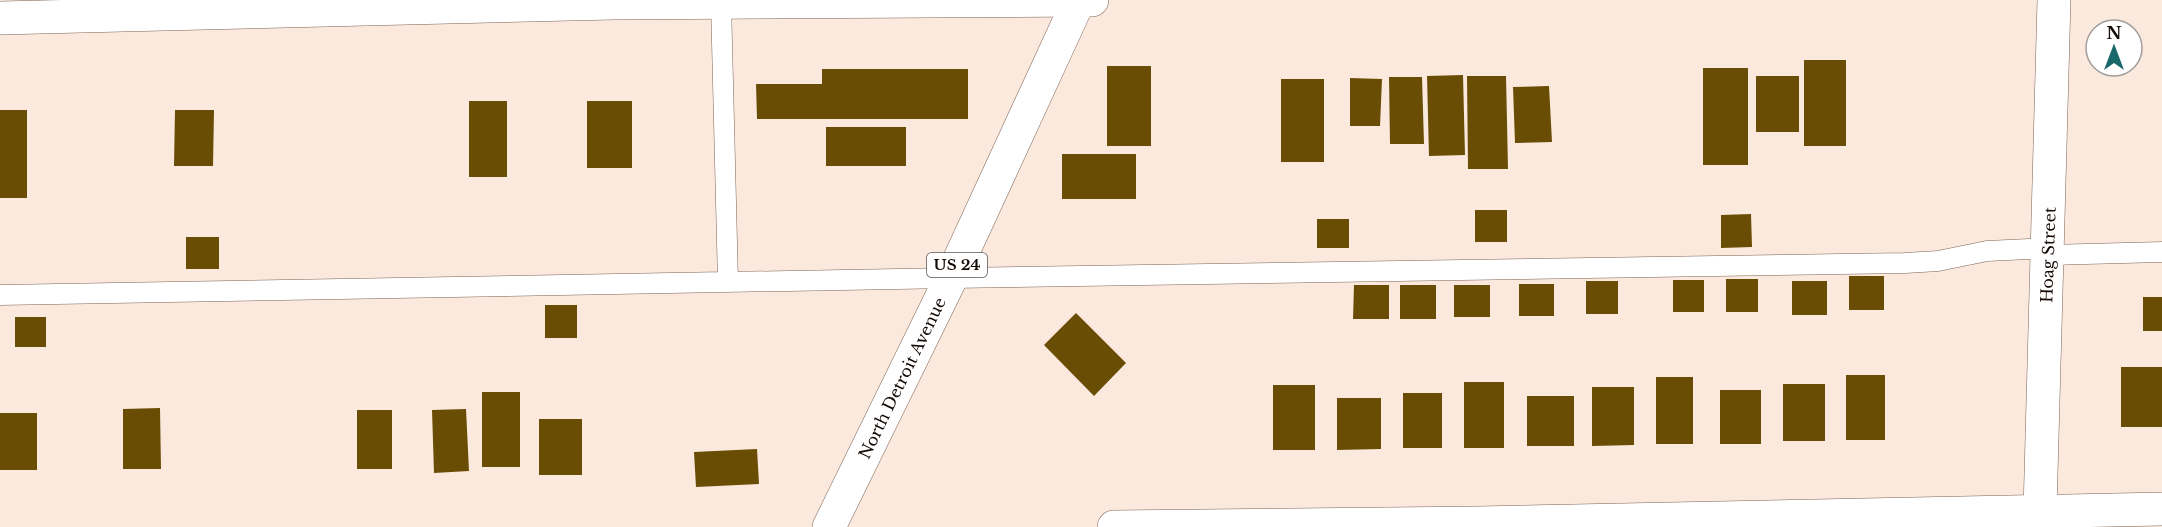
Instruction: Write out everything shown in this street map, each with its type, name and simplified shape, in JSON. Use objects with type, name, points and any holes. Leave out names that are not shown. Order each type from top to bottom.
[{"type":"street","name":"North Detroit Avenue","points":[[829,527],[951,278],[1079,0]]},
{"type":"street","points":[[0,18],[613,1],[1092,0]]},
{"type":"street","name":"Hoag Street","points":[[2040,519],[2054,0]]},
{"type":"street","points":[[1114,527],[1940,521],[2040,519],[2162,509]]},
{"type":"lane","points":[[721,2],[728,282]]},
{"type":"lane","points":[[0,296],[1905,263],[1938,261],[1987,251],[2162,252]]},
{"type":"building","points":[[1804,60],[1846,60],[1846,146],[1804,146]]},
{"type":"building","points":[[1107,66],[1151,66],[1151,146],[1107,146]]},
{"type":"building","points":[[1703,68],[1748,68],[1748,165],[1703,165]]},
{"type":"building","points":[[822,69],[968,69],[968,119],[757,119],[756,84],[822,84]]},
{"type":"building","points":[[1463,75],[1465,155],[1429,156],[1427,76]]},
{"type":"building","points":[[1467,76],[1506,76],[1508,169],[1468,169]]},
{"type":"building","points":[[1756,76],[1799,76],[1799,132],[1756,132]]},
{"type":"building","points":[[1389,77],[1422,77],[1424,144],[1390,144]]},
{"type":"building","points":[[1350,78],[1382,79],[1380,126],[1350,126]]},
{"type":"building","points":[[1281,79],[1324,79],[1324,162],[1281,162]]},
{"type":"building","points":[[1549,86],[1552,142],[1515,143],[1513,87]]},
{"type":"building","points":[[469,101],[507,101],[507,177],[469,177]]},
{"type":"building","points":[[587,101],[632,101],[632,168],[587,168]]},
{"type":"building","points":[[0,110],[27,110],[27,198],[0,198]]},
{"type":"building","points":[[175,110],[214,110],[213,166],[174,166]]},
{"type":"building","points":[[826,127],[906,127],[906,166],[826,166]]},
{"type":"building","points":[[1062,154],[1136,154],[1136,199],[1062,199]]},
{"type":"building","points":[[1475,210],[1507,210],[1507,242],[1475,242]]},
{"type":"building","points":[[1751,214],[1752,247],[1721,248],[1721,215]]},
{"type":"building","points":[[1317,219],[1349,219],[1349,248],[1317,248]]},
{"type":"building","points":[[186,237],[219,237],[219,269],[186,269]]},
{"type":"building","points":[[1849,276],[1884,276],[1884,310],[1849,310]]},
{"type":"building","points":[[1726,279],[1758,279],[1758,312],[1726,312]]},
{"type":"building","points":[[1673,280],[1704,280],[1704,312],[1673,312]]},
{"type":"building","points":[[1586,281],[1618,281],[1618,314],[1586,314]]},
{"type":"building","points":[[1792,281],[1827,281],[1827,315],[1792,315]]},
{"type":"building","points":[[1519,284],[1554,284],[1554,316],[1519,316]]},
{"type":"building","points":[[1354,285],[1389,285],[1389,319],[1353,319]]},
{"type":"building","points":[[1400,285],[1436,285],[1436,319],[1400,319]]},
{"type":"building","points":[[1454,285],[1490,285],[1490,317],[1454,317]]},
{"type":"building","points":[[2143,297],[2162,297],[2162,331],[2143,331]]},
{"type":"building","points":[[545,305],[577,305],[577,338],[545,338]]},
{"type":"building","points":[[1076,313],[1126,363],[1094,396],[1044,345]]},
{"type":"building","points":[[15,317],[46,317],[46,347],[15,347]]},
{"type":"building","points":[[2121,367],[2162,367],[2162,427],[2121,427]]},
{"type":"building","points":[[1846,375],[1885,375],[1885,440],[1846,440]]},
{"type":"building","points":[[1656,377],[1693,377],[1693,444],[1656,444]]},
{"type":"building","points":[[1464,382],[1504,382],[1504,448],[1464,448]]},
{"type":"building","points":[[1783,384],[1825,384],[1825,441],[1783,441]]},
{"type":"building","points":[[1273,385],[1315,385],[1315,450],[1273,450]]},
{"type":"building","points":[[1592,387],[1634,387],[1634,445],[1592,446]]},
{"type":"building","points":[[1720,390],[1761,390],[1761,444],[1720,444]]},
{"type":"building","points":[[482,392],[520,392],[520,467],[482,467]]},
{"type":"building","points":[[1403,393],[1442,393],[1442,448],[1403,448]]},
{"type":"building","points":[[1527,396],[1574,396],[1574,446],[1527,446]]},
{"type":"building","points":[[1337,398],[1381,398],[1381,449],[1337,450]]},
{"type":"building","points":[[160,408],[161,469],[123,469],[123,409]]},
{"type":"building","points":[[466,409],[469,471],[434,473],[432,410]]},
{"type":"building","points":[[357,410],[392,410],[392,469],[357,469]]},
{"type":"building","points":[[0,413],[37,413],[37,470],[0,470]]},
{"type":"building","points":[[539,419],[582,419],[582,475],[539,475]]},
{"type":"building","points":[[757,449],[759,484],[696,487],[694,452]]}]
